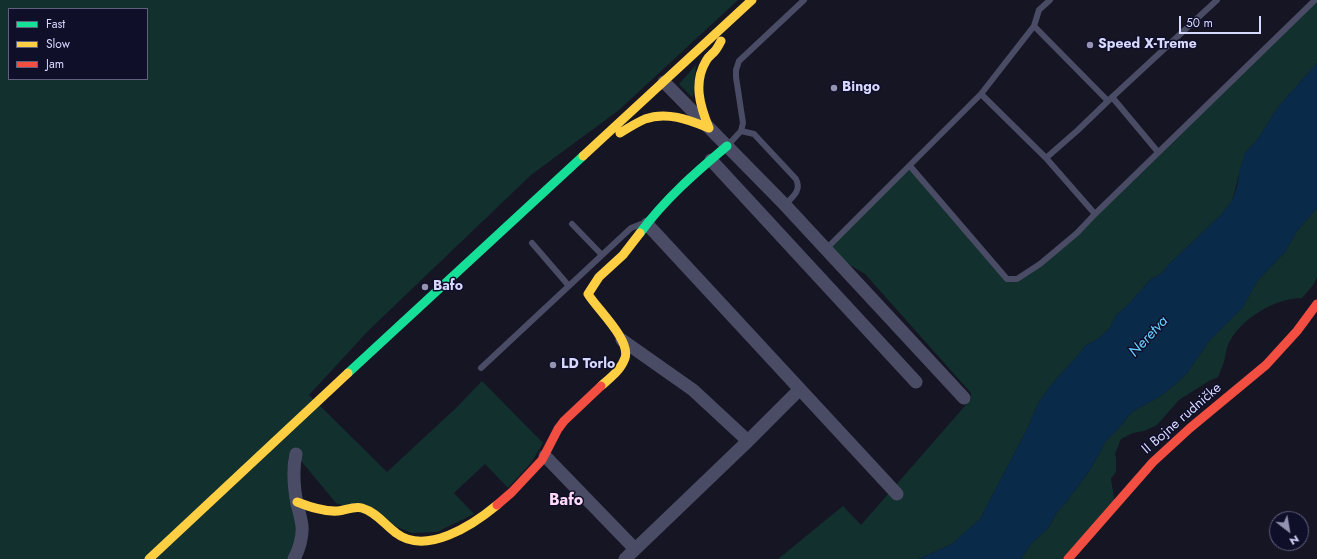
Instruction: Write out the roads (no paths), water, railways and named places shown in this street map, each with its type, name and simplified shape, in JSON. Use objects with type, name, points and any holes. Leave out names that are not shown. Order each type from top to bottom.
[{"type":"main road","points":[[149,559],[752,0]]},
{"type":"main road","points":[[709,128],[698,98],[700,75],[706,60],[724,36],[730,20]]},
{"type":"main road","points":[[592,148],[641,121],[659,116],[683,118],[709,128]]},
{"type":"main road","points":[[297,502],[321,510],[334,511],[362,508],[374,514],[399,536],[410,541],[422,542],[456,532],[476,521],[505,499],[545,456],[554,435],[563,421],[621,367],[626,354],[622,340],[588,294],[599,277],[623,255],[662,205],[727,146]]},
{"type":"main road","name":"II Bojne rudničke","points":[[1068,559],[1153,462],[1190,428],[1266,365],[1297,331],[1317,304]]},
{"type":"street","points":[[664,82],[785,206],[964,398]]},
{"type":"street","points":[[711,160],[916,382]]},
{"type":"street","points":[[647,224],[897,494]]},
{"type":"street","points":[[622,340],[693,390],[748,441]]},
{"type":"street","points":[[625,559],[800,389]]},
{"type":"street","points":[[294,559],[302,534],[293,466],[296,454]]},
{"type":"street","points":[[545,456],[635,549]]},
{"type":"lane","points":[[727,146],[741,131],[743,123],[736,77],[736,70],[739,62],[804,0]]},
{"type":"lane","points":[[825,250],[981,94],[1034,26],[1039,10],[1050,0]]},
{"type":"lane","points":[[1046,158],[1217,0]]},
{"type":"lane","points":[[910,166],[1006,279],[1017,279],[1033,269],[1077,233],[1158,152],[1315,0]]},
{"type":"lane","points":[[1034,26],[1110,99],[1158,152]]},
{"type":"lane","points":[[981,94],[1046,158],[1095,214]]},
{"type":"lane","points":[[741,131],[754,134],[799,184],[798,189],[785,206]]},
{"type":"lane","points":[[572,224],[602,254]]},
{"type":"lane","points":[[481,368],[631,228],[639,224],[647,224]]},
{"type":"lane","points":[[532,243],[569,286]]},
{"type":"water","name":"Neretva","points":[[1317,63],[1317,208],[1297,231],[1285,252],[1258,280],[1242,308],[1209,341],[1187,373],[1178,382],[1162,395],[1132,412],[1106,441],[1090,470],[1057,512],[1049,527],[1030,545],[1021,559],[919,559],[952,544],[980,519],[1025,433],[1039,402],[1052,384],[1085,346],[1099,338],[1110,328],[1116,315],[1128,305],[1150,280],[1162,273],[1169,264],[1220,216],[1232,201],[1245,153],[1257,140],[1279,106]]},
{"type":"place","name":"Speed X-Treme","points":[[1090,45]]},
{"type":"place","name":"Bingo","points":[[834,88]]},
{"type":"place","name":"Bafo","points":[[425,287]]},
{"type":"place","name":"LD Torlo","points":[[553,365]]},
{"type":"district","name":"Bafo","points":[[566,501]]}]
